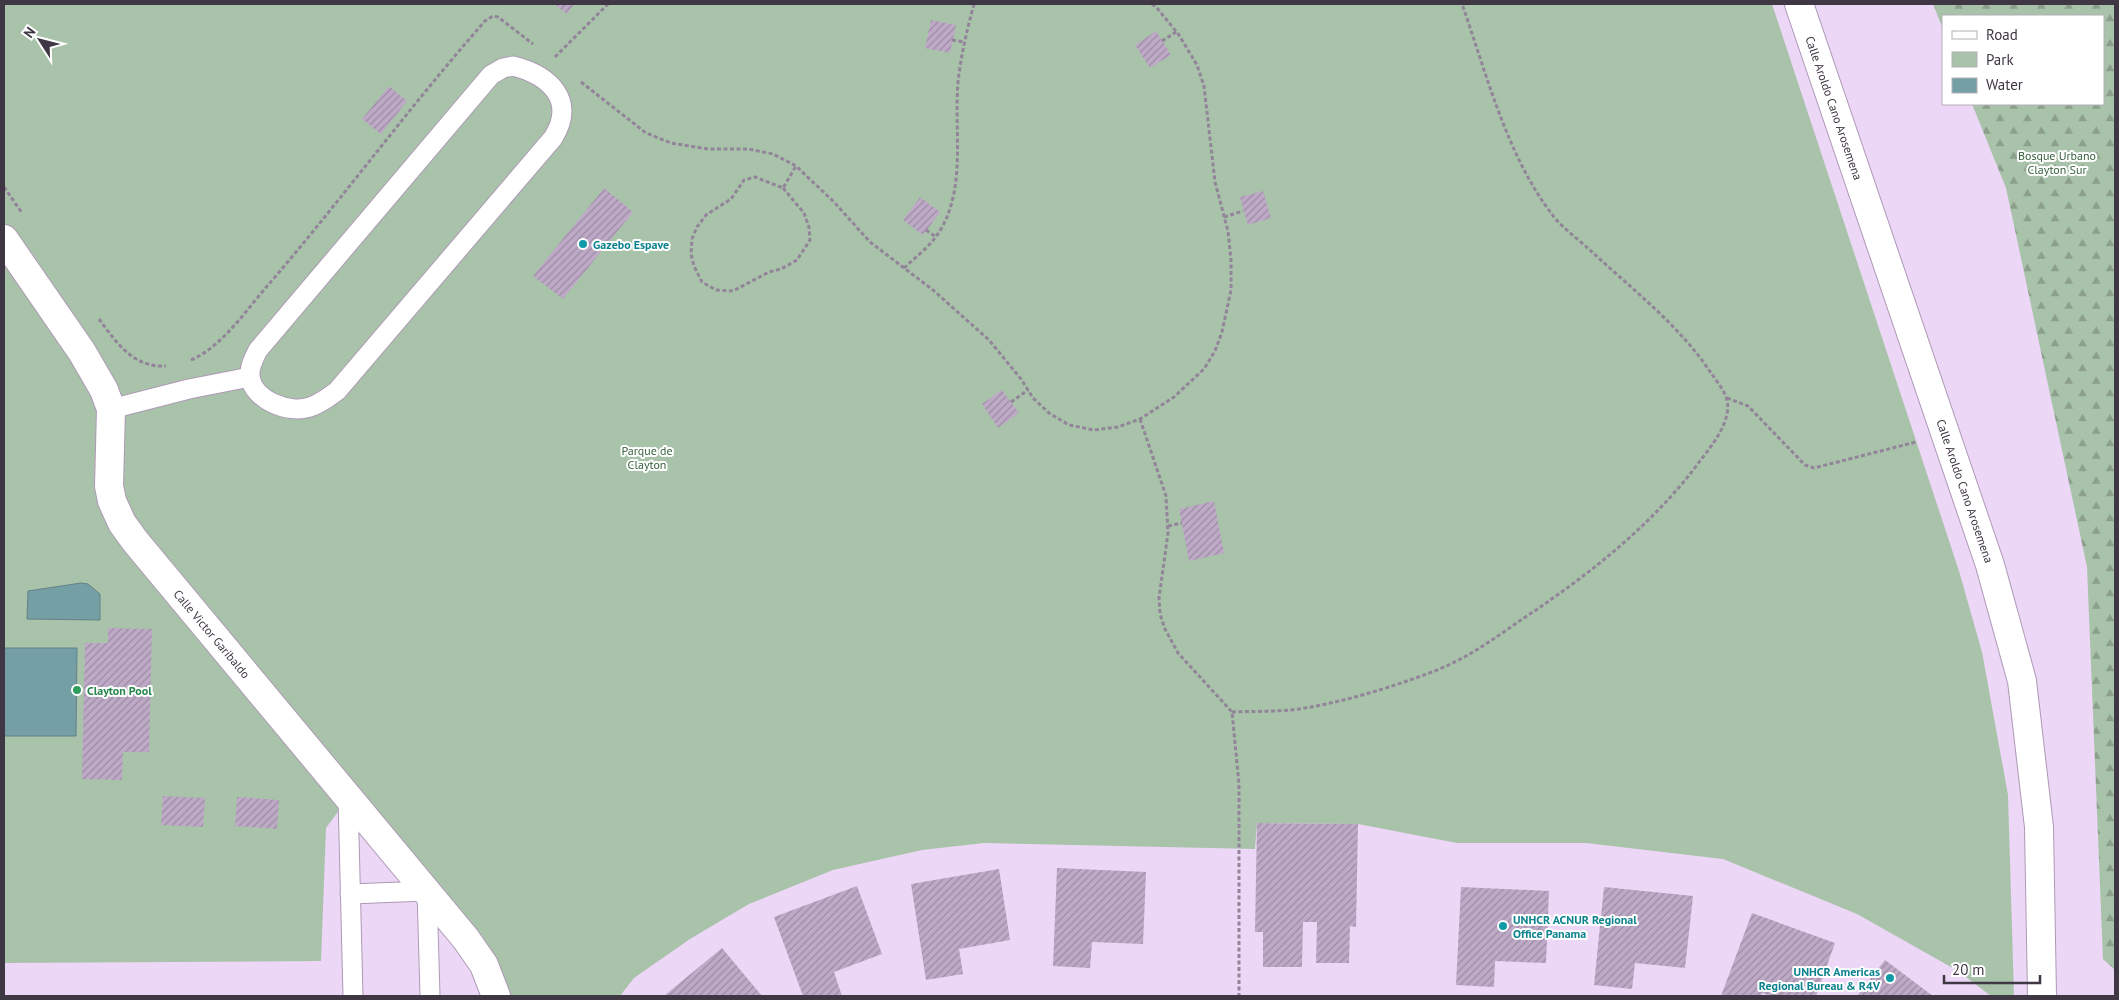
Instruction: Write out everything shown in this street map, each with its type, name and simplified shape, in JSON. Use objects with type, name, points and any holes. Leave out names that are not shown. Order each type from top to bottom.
[{"type":"street","name":"Calle Aroldo Cano Arosemena","points":[[1799,4],[1990,564],[2022,681],[2039,827],[2042,996]]},
{"type":"street","name":"Calle Victor Garibaldo","points":[[4,239],[82,352],[104,390],[111,409],[108,486],[112,501],[122,523],[466,939],[484,966],[496,996]]},
{"type":"lane","points":[[513,66],[538,74],[551,86],[561,100],[563,109],[562,119],[553,138],[337,391],[309,408],[289,409],[269,402],[255,389],[250,377],[251,363],[258,350],[491,75],[503,68],[513,66]]},
{"type":"lane","points":[[111,409],[189,389],[250,377]]},
{"type":"lane","points":[[348,798],[353,996]]},
{"type":"lane","points":[[350,894],[427,891],[430,996]]},
{"type":"path","points":[[553,59],[608,4]]},
{"type":"path","points":[[904,268],[936,237],[942,227],[952,199],[957,165],[958,83],[964,42],[974,4]]},
{"type":"path","points":[[629,121],[646,133],[671,143],[708,149],[748,149],[773,154],[796,166],[834,202],[870,242],[933,290],[989,340],[1033,398],[1049,414],[1069,425],[1094,430],[1118,427],[1140,419],[1174,397],[1204,369],[1215,351],[1222,332],[1231,290],[1231,260],[1224,217],[1215,182],[1204,86],[1197,65],[1176,32],[1152,4]]},
{"type":"path","points":[[1232,712],[1297,709],[1366,694],[1434,671],[1470,654],[1541,607],[1611,555],[1647,522],[1667,503],[1715,441],[1726,418],[1727,398],[1702,359],[1671,326],[1556,218],[1528,179],[1509,137],[1462,4]]},
{"type":"path","points":[[186,362],[208,351],[234,324],[302,246],[485,21],[493,16],[498,17],[521,35]]},
{"type":"path","points":[[1162,41],[1176,32]]},
{"type":"path","points":[[952,40],[964,42]]},
{"type":"path","points":[[782,188],[796,166]]},
{"type":"path","points":[[755,177],[782,188],[804,213],[809,226],[810,240],[797,260],[781,270],[769,272],[733,291],[716,290],[702,282],[694,266],[691,254],[692,239],[697,227],[706,215],[731,199],[744,180],[755,177]]},
{"type":"path","points":[[4,187],[25,218]]},
{"type":"path","points":[[1224,217],[1243,211]]},
{"type":"path","points":[[926,230],[936,237]]},
{"type":"path","points":[[98,317],[120,348],[134,358],[149,364],[171,366]]},
{"type":"path","points":[[1011,402],[1028,390]]},
{"type":"path","points":[[1727,398],[1748,406],[1805,465],[1814,468],[1919,441]]},
{"type":"path","points":[[1140,419],[1166,496],[1168,526],[1159,598],[1165,629],[1178,653],[1232,712],[1239,784],[1239,996]]},
{"type":"path","points":[[1168,526],[1182,523]]},
{"type":"green space","name":"Parque de Clayton","points":[[4,4],[1772,4],[1959,571],[1982,652],[2008,795],[2014,996],[1991,996],[1958,971],[1857,914],[1723,859],[1586,843],[1457,843],[1358,824],[1257,823],[1255,849],[984,843],[922,850],[833,870],[749,904],[690,939],[634,978],[620,996],[496,996],[348,798],[326,828],[321,961],[4,963]]},
{"type":"green space","name":"Bosque Urbano Clayton Sur","points":[[1933,4],[2115,4],[2115,970],[2103,959],[2087,567],[2006,188],[1972,105],[2104,105],[2104,15],[1942,15],[1942,26]]},
{"type":"water","points":[[81,583],[88,584],[100,594],[100,620],[27,619],[28,591]]},
{"type":"water","points":[[4,648],[77,648],[76,736],[4,736]]},
{"type":"building","points":[[554,4],[574,4],[567,14]]},
{"type":"building","points":[[931,20],[956,25],[950,53],[925,48]]},
{"type":"building","points":[[1156,31],[1171,55],[1150,68],[1135,45]]},
{"type":"building","points":[[389,86],[407,101],[381,134],[362,119]]},
{"type":"building","name":"Gazebo Espave","points":[[604,188],[633,212],[563,299],[533,276]]},
{"type":"building","points":[[1263,191],[1271,218],[1248,225],[1240,197]]},
{"type":"building","points":[[920,197],[940,212],[923,235],[903,220]]},
{"type":"building","points":[[1002,390],[1019,413],[998,428],[982,404]]},
{"type":"building","points":[[1214,501],[1224,553],[1189,561],[1179,509]]},
{"type":"building","points":[[108,628],[152,629],[149,752],[123,752],[122,780],[82,779],[85,643],[108,643]]},
{"type":"building","points":[[163,796],[205,798],[203,827],[161,825]]},
{"type":"building","points":[[237,797],[279,800],[277,829],[235,826]]},
{"type":"building","points":[[1257,823],[1358,824],[1356,927],[1350,926],[1349,963],[1316,963],[1317,922],[1303,922],[1302,967],[1263,967],[1263,932],[1255,932]]},
{"type":"building","points":[[1057,868],[1146,872],[1143,944],[1092,942],[1090,968],[1053,966]]},
{"type":"building","points":[[999,869],[1010,940],[959,949],[963,974],[926,980],[911,884]]},
{"type":"building","points":[[857,886],[882,954],[834,972],[842,996],[803,996],[774,917]]},
{"type":"building","name":"UNHCR ACNUR Regional Office Panama","points":[[1461,887],[1549,891],[1546,963],[1495,961],[1494,987],[1456,985]]},
{"type":"building","points":[[1604,887],[1693,896],[1685,968],[1635,963],[1632,989],[1594,985]]},
{"type":"building","points":[[1752,913],[1835,943],[1816,996],[1771,996],[1762,993],[1761,996],[1721,996]]},
{"type":"building","points":[[722,948],[762,996],[664,996]]},
{"type":"building","name":"UNHCR Americas Regional Bureau & R4V","points":[[1885,960],[1933,996],[1857,996]]},
{"type":"place","name":"Gazebo Espave","points":[[583,244]]},
{"type":"place","name":"Clayton Pool","points":[[77,690]]},
{"type":"place","name":"UNHCR ACNUR Regional Office Panama","points":[[1503,926]]},
{"type":"place","name":"UNHCR Americas Regional Bureau & R4V","points":[[1890,978]]}]
